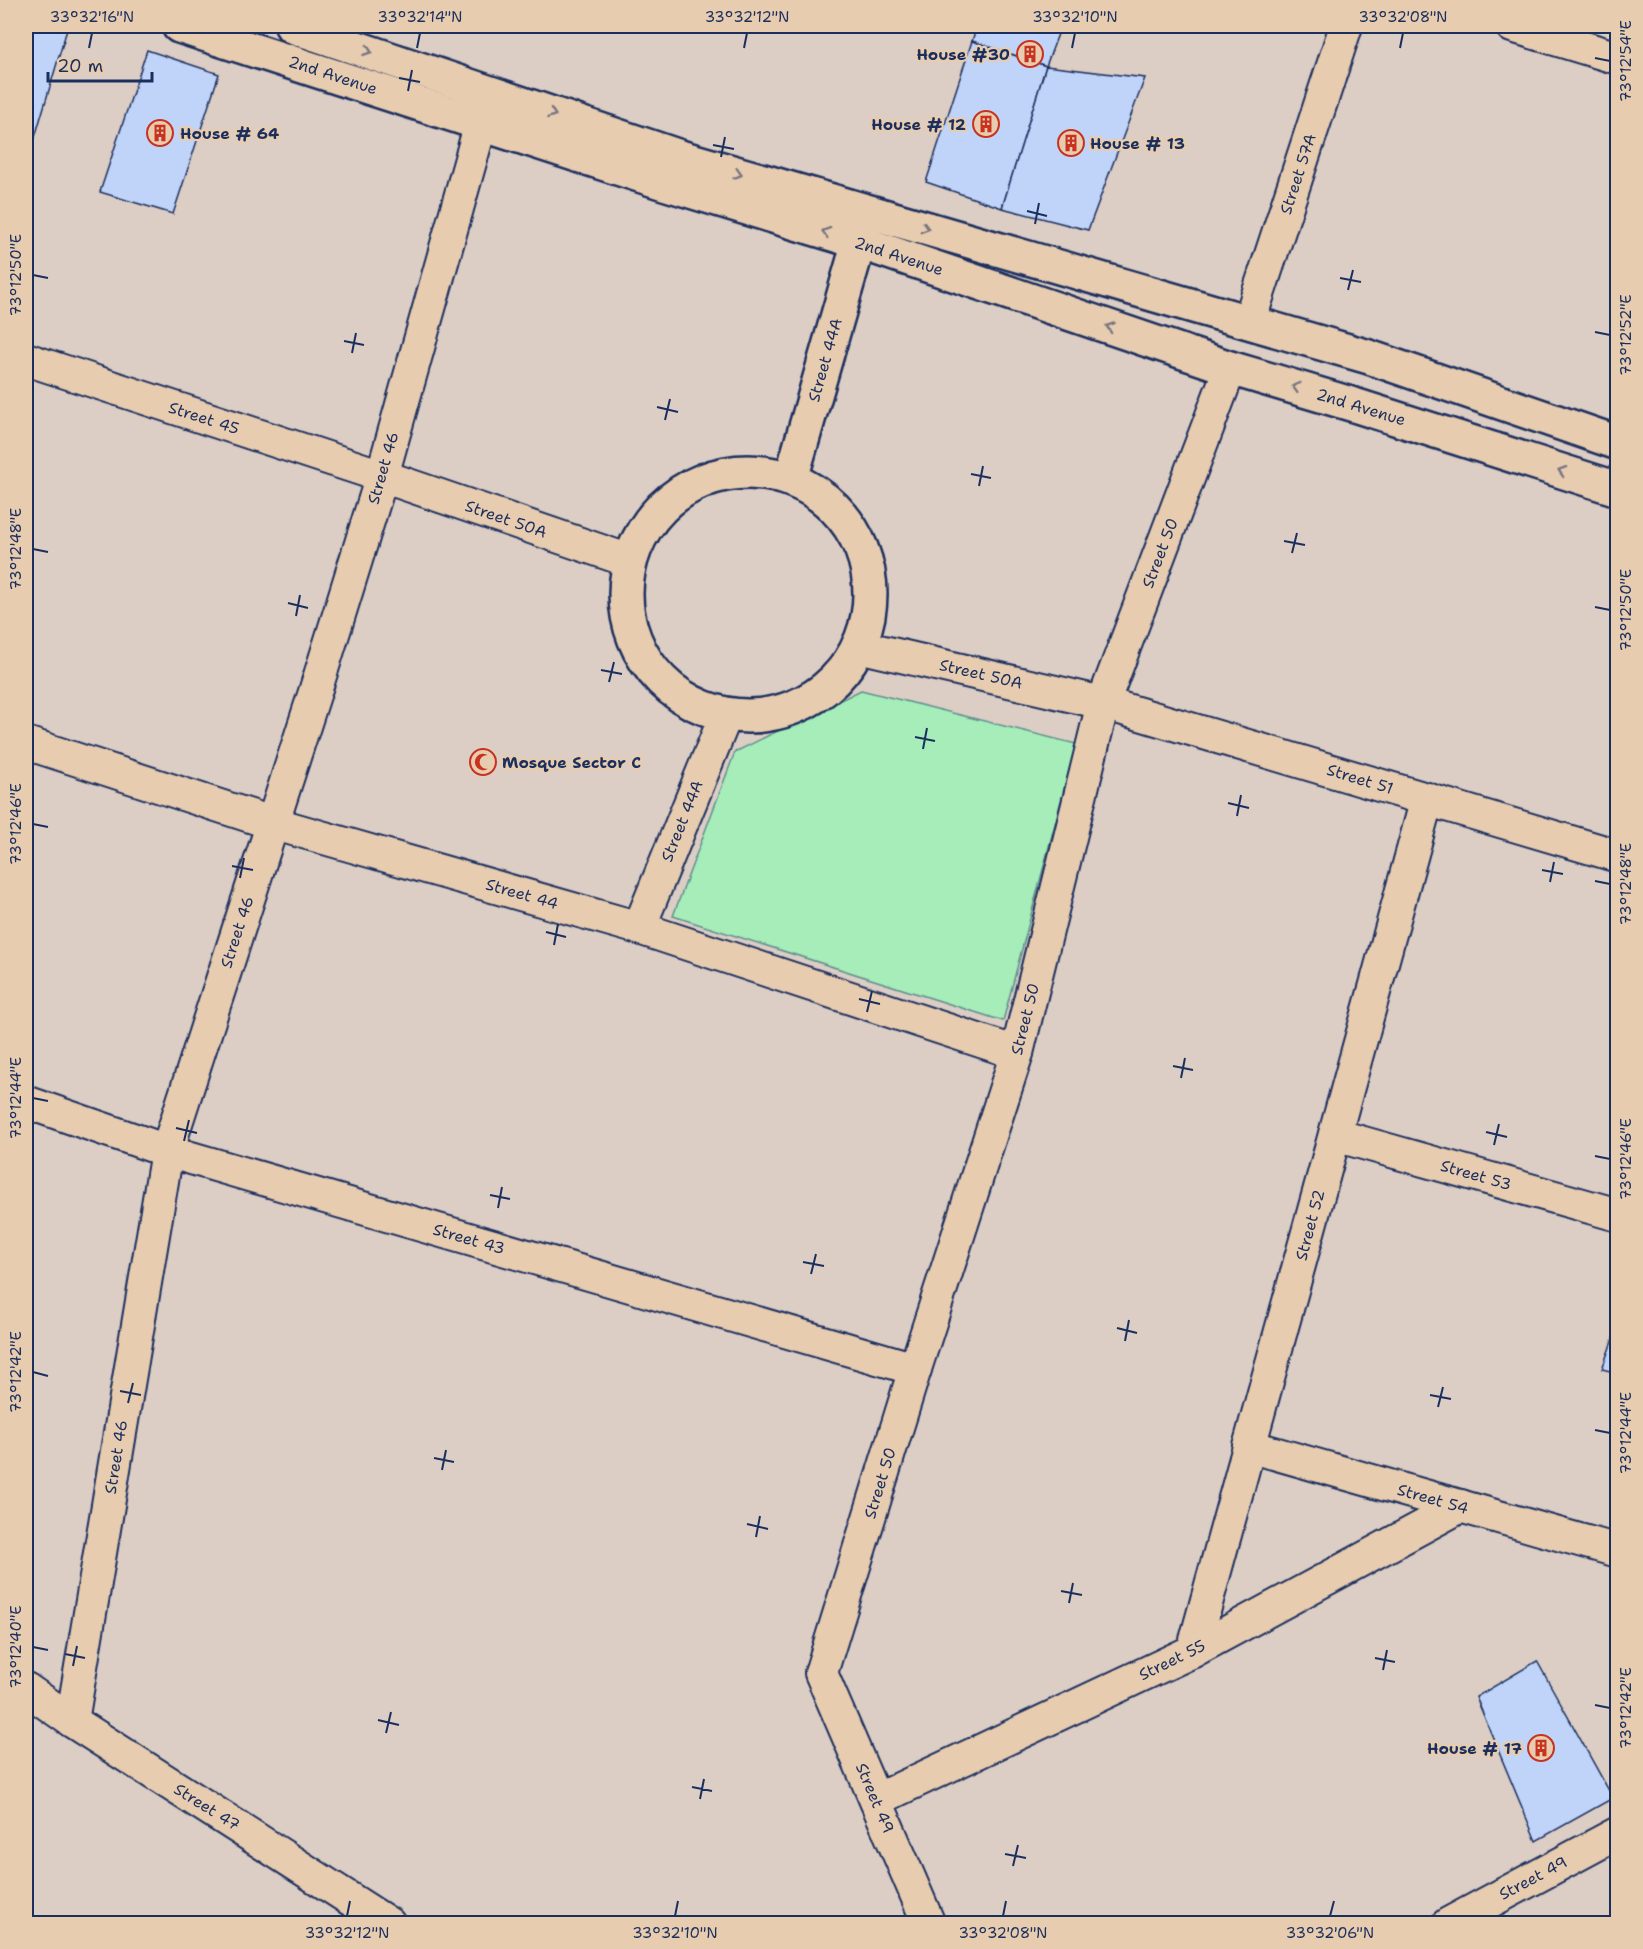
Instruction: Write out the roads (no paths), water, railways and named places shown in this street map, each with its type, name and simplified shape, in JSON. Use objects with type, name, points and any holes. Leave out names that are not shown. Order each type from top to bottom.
[{"type":"street","name":"2nd Avenue","points":[[179,26],[664,183],[859,242],[1230,368],[1362,407],[1617,489]]},
{"type":"street","name":"2nd Avenue","points":[[292,26],[677,156],[1369,357],[1617,443]]},
{"type":"street","name":"Street 57A","points":[[1249,322],[1346,26]]},
{"type":"street","points":[[1512,26],[1617,58]]},
{"type":"street","name":"Street 46","points":[[72,1722],[167,1151],[382,476],[481,123]]},
{"type":"street","name":"Street 44A","points":[[791,479],[869,212]]},
{"type":"street","points":[[1230,368],[1249,322]]},
{"type":"street","name":"Street 45","points":[[26,359],[382,476]]},
{"type":"street","name":"Street 50","points":[[821,1673],[915,1368],[1017,1053],[1103,703],[1230,368]]},
{"type":"street","points":[[752,471],[791,479],[826,499],[852,529],[867,566],[870,607],[858,646],[836,679],[804,703],[766,715],[726,715],[687,701],[656,676],[634,641],[625,602],[630,561],[647,524],[675,495],[711,476],[752,471]]},
{"type":"street","name":"Street 50A","points":[[382,476],[630,561]]},
{"type":"street","name":"Street 50A","points":[[858,646],[1103,703]]},
{"type":"street","name":"Street 51","points":[[1103,703],[1617,856]]},
{"type":"street","name":"Street 44A","points":[[639,928],[726,715]]},
{"type":"street","name":"Street 44","points":[[26,743],[272,823],[639,928],[1017,1053]]},
{"type":"street","name":"Street 52","points":[[1193,1651],[1427,799]]},
{"type":"street","name":"Street 43","points":[[26,1102],[167,1151],[915,1368]]},
{"type":"street","name":"Street 53","points":[[1335,1135],[1617,1215]]},
{"type":"street","name":"Street 54","points":[[1249,1446],[1617,1551]]},
{"type":"street","name":"Street 55","points":[[876,1800],[1193,1651],[1461,1506]]},
{"type":"street","name":"Street 49","points":[[821,1673],[929,1923]]},
{"type":"street","name":"Street 47","points":[[26,1689],[72,1722],[389,1923]]},
{"type":"street","name":"Street 49","points":[[1448,1923],[1617,1833]]},
{"type":"place","name":"House #30","points":[[1030,54]]},
{"type":"place","name":"House # 12","points":[[986,124]]},
{"type":"place","name":"House # 64","points":[[160,133]]},
{"type":"place","name":"House # 13","points":[[1071,143]]},
{"type":"place","name":"Mosque Sector C","points":[[483,762]]},
{"type":"place","name":"House # 17","points":[[1541,1748]]}]
